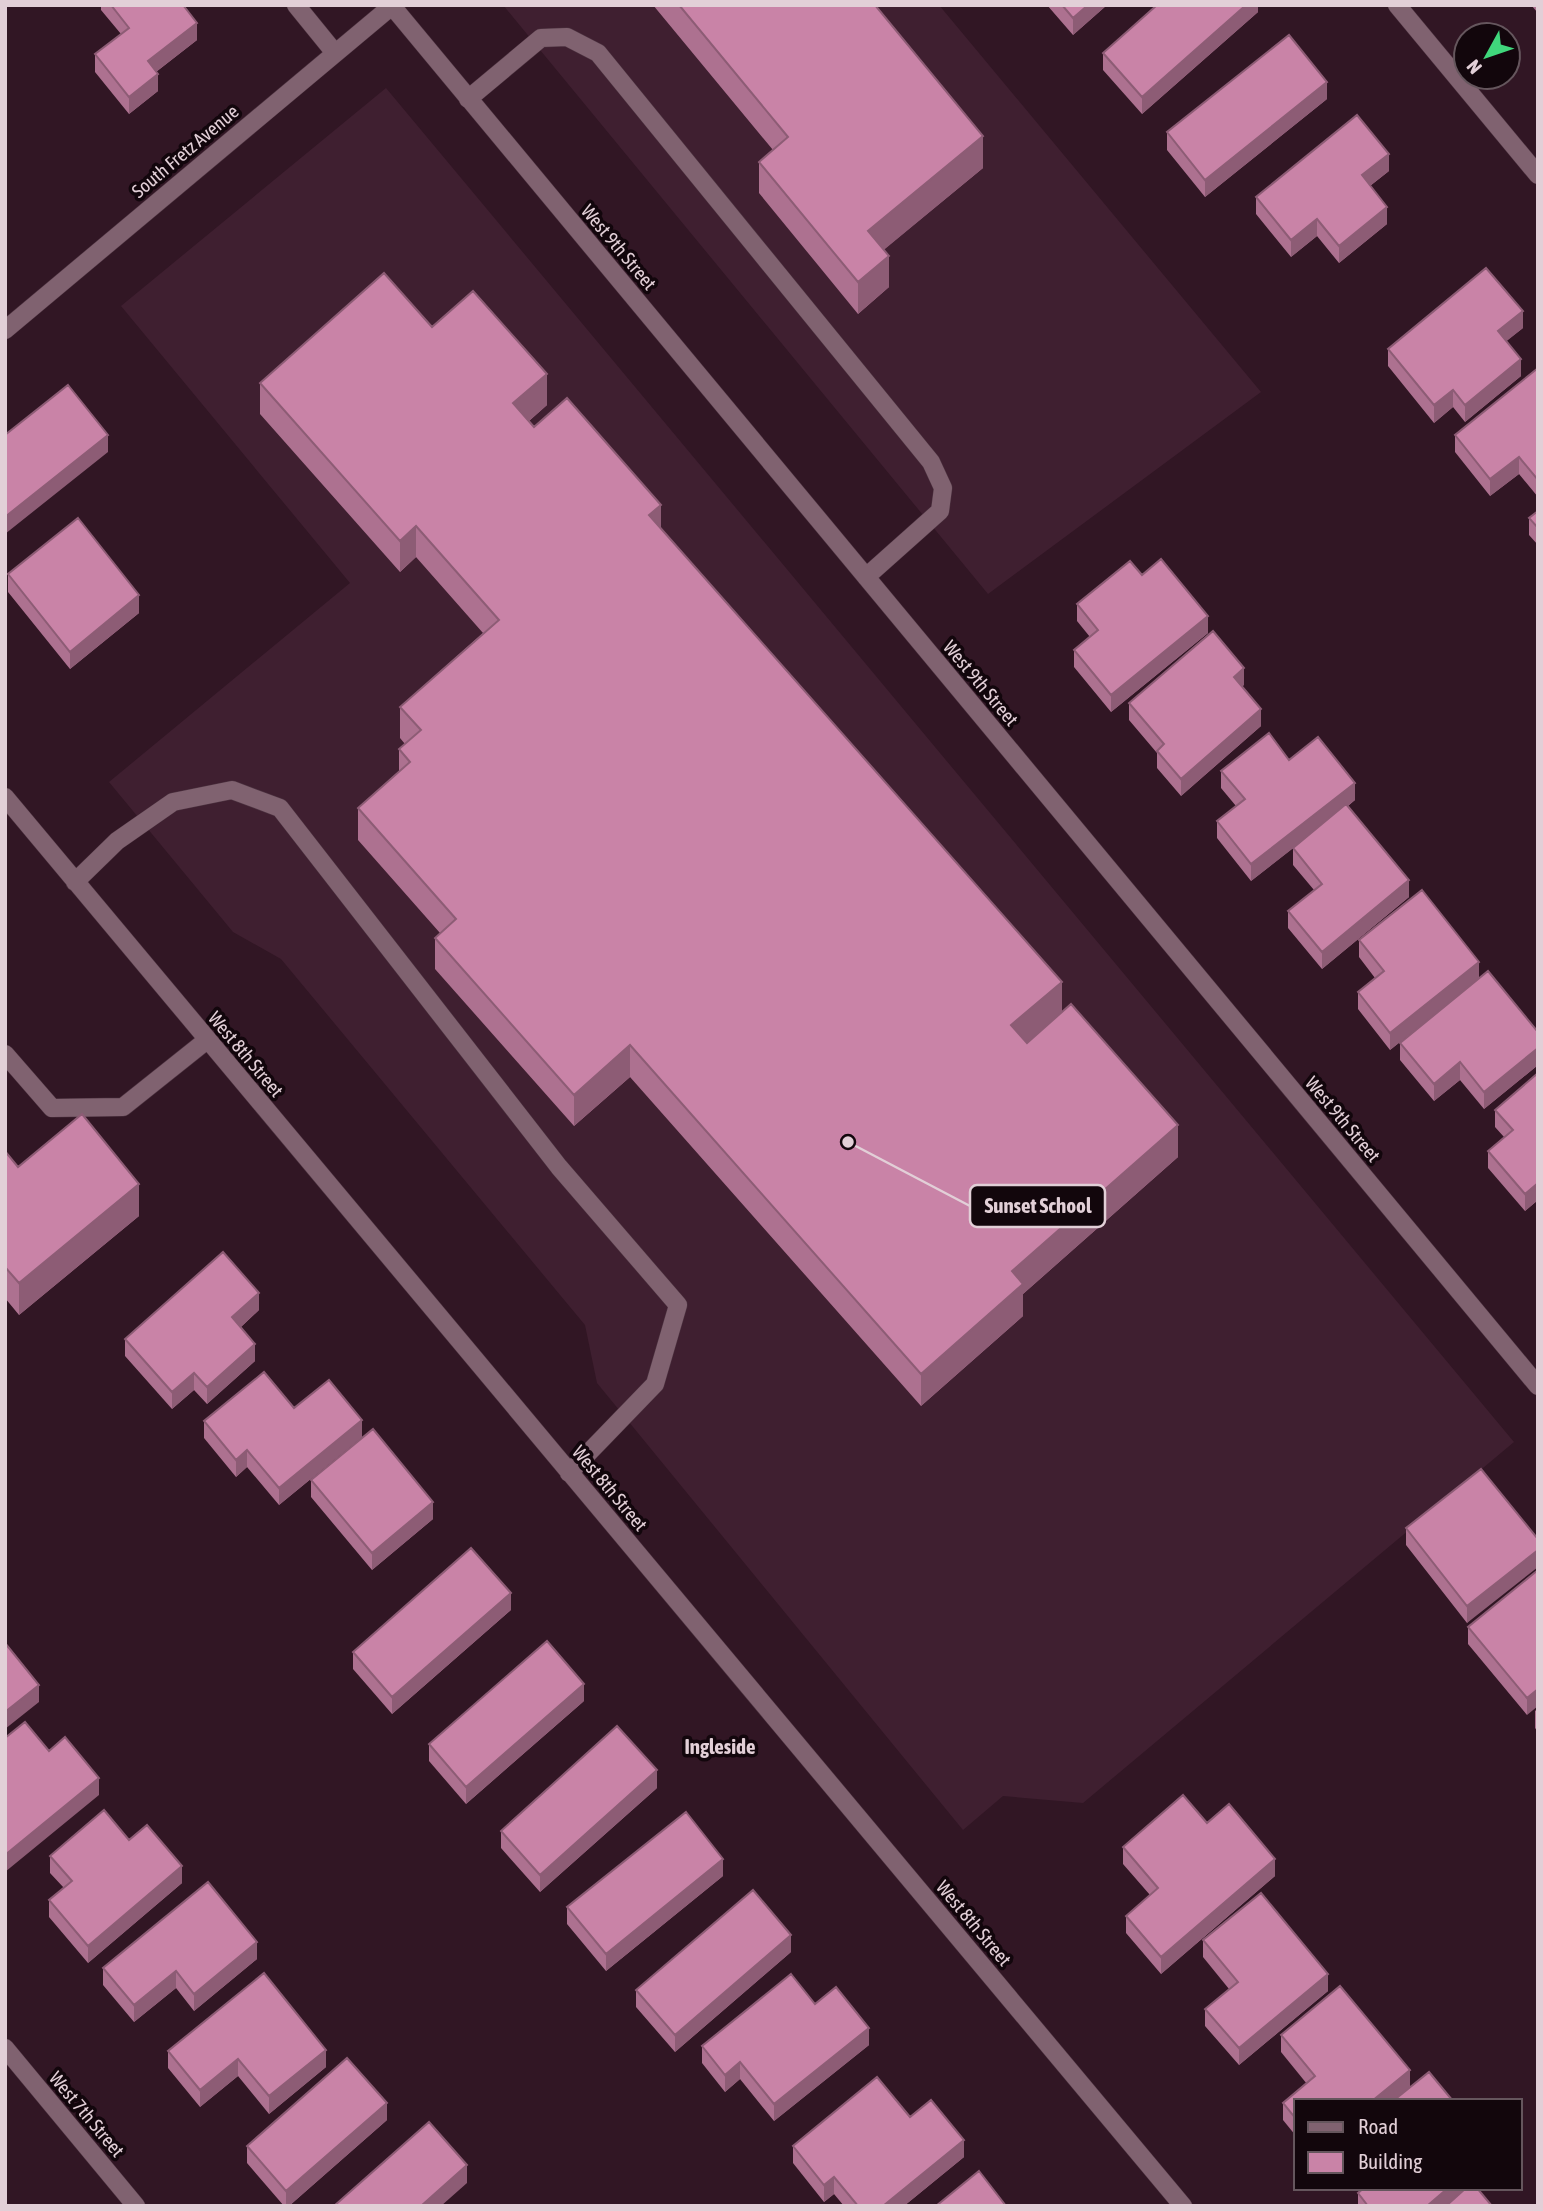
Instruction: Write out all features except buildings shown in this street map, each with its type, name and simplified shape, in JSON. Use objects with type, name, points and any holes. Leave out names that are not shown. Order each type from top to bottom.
[{"type":"street","points":[[296,5],[335,53]]},
{"type":"street","points":[[1396,5],[1538,175]]},
{"type":"street","name":"South Fretz Avenue","points":[[5,330],[393,6]]},
{"type":"street","name":"West 9th Street","points":[[393,6],[1538,1386]]},
{"type":"street","points":[[468,99],[541,38],[567,37],[598,53],[931,462],[943,488],[940,511],[866,577]]},
{"type":"street","points":[[75,882],[117,841],[173,802],[232,790],[280,808],[559,1167],[678,1305],[655,1384],[569,1473]]},
{"type":"street","name":"West 8th Street","points":[[5,797],[1183,2206]]},
{"type":"street","points":[[5,1054],[52,1108],[123,1107],[207,1040]]},
{"type":"street","name":"West 7th Street","points":[[5,2048],[136,2206]]},
{"type":"shaded area","points":[[503,5],[939,5],[1261,392],[988,594]]},
{"type":"shaded area","points":[[386,88],[1514,1442],[1083,1803],[1003,1796],[963,1830],[597,1383],[585,1325],[281,959],[233,932],[109,782],[350,583],[121,306]]},
{"type":"place","name":"Sunset School","points":[[848,1142]]},
{"type":"district","name":"Ingleside","points":[[720,1746]]}]
